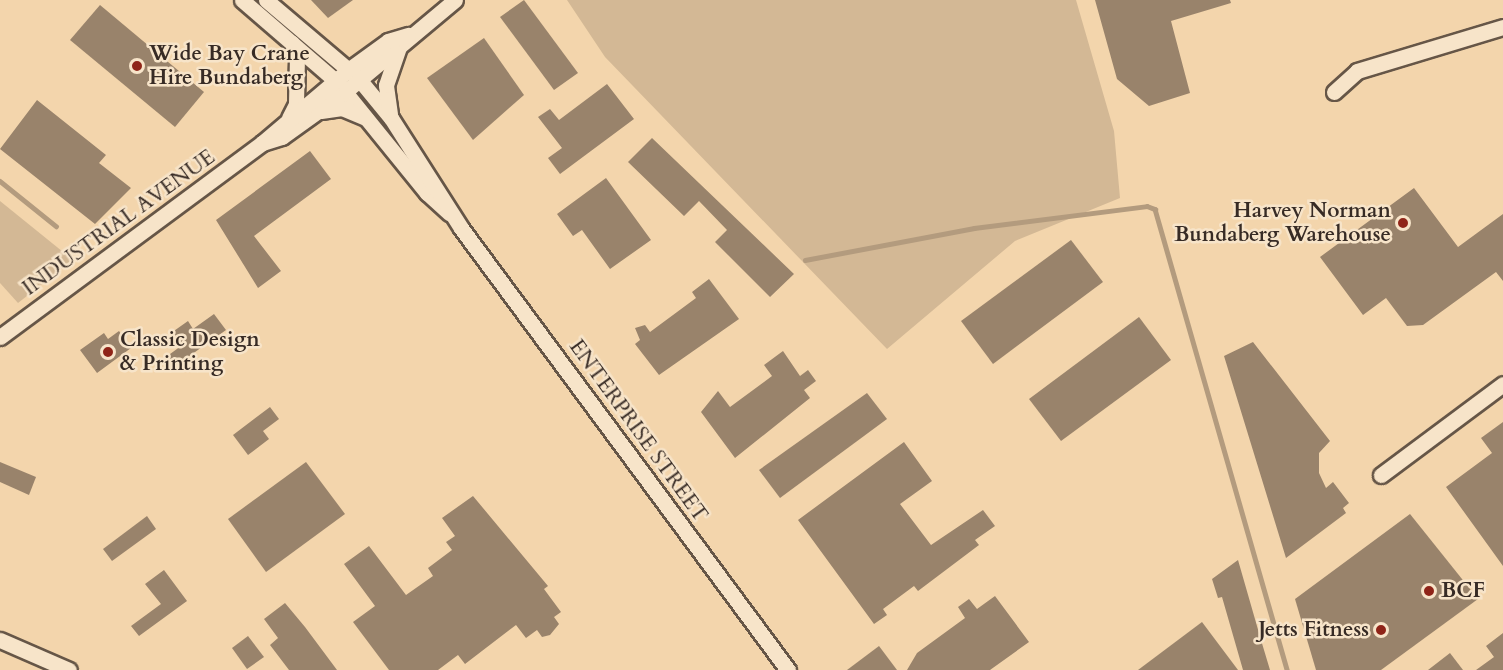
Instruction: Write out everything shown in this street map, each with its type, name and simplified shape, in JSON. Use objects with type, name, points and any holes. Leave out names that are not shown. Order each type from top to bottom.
[{"type":"street","name":"ENTERPRISE STREET","points":[[242,0],[341,86],[372,121],[426,193],[454,217]]},
{"type":"street","name":"ENTERPRISE STREET","points":[[266,0],[353,74],[391,118],[438,184],[454,217],[788,670]]},
{"type":"street","name":"INDUSTRIAL AVENUE","points":[[262,143],[282,137],[314,114],[388,41],[404,40],[455,0]]},
{"type":"street","points":[[1334,92],[1358,71],[1503,27]]},
{"type":"street","points":[[391,118],[386,85],[404,40]]},
{"type":"street","points":[[290,118],[296,104],[297,56],[292,43]]},
{"type":"street","name":"INDUSTRIAL AVENUE","points":[[0,337],[262,143],[290,118],[341,86]]},
{"type":"street","points":[[314,114],[342,108],[372,121]]},
{"type":"street","points":[[1381,476],[1503,384]]},
{"type":"street","points":[[0,640],[69,670]]},
{"type":"shaded area","points":[[567,0],[1076,0],[1114,131],[1120,198],[1015,241],[887,349],[605,57]]},
{"type":"shaded area","points":[[0,201],[73,260],[18,303],[0,283]]},
{"type":"building","points":[[311,0],[353,0],[328,18]]},
{"type":"building","points":[[524,0],[578,73],[554,90],[500,17]]},
{"type":"building","points":[[1095,0],[1230,0],[1231,3],[1171,21],[1190,93],[1149,106],[1117,79]]},
{"type":"building","name":"Wide Bay Crane Hire Bundaberg","points":[[100,5],[204,92],[175,127],[70,40]]},
{"type":"building","points":[[484,38],[524,95],[473,140],[427,78]]},
{"type":"building","points":[[607,84],[634,119],[560,174],[548,158],[562,148],[538,117],[550,109],[559,120]]},
{"type":"building","points":[[37,100],[106,155],[99,163],[131,188],[95,224],[0,149]]},
{"type":"building","points":[[652,138],[794,274],[770,297],[715,242],[727,230],[699,201],[684,216],[628,162]]},
{"type":"building","points":[[310,151],[331,179],[254,236],[281,271],[258,288],[216,220]]},
{"type":"building","points":[[606,178],[651,240],[610,269],[582,230],[573,236],[557,214]]},
{"type":"building","name":"Harvey Norman Bundaberg Warehouse","points":[[1414,188],[1458,247],[1503,214],[1503,281],[1496,272],[1423,325],[1407,326],[1386,298],[1363,315],[1320,257]]},
{"type":"building","points":[[1071,240],[1103,282],[993,364],[961,321]]},
{"type":"building","points":[[709,279],[739,319],[659,375],[635,344],[640,340],[635,328],[645,325],[650,332],[696,298],[692,292]]},
{"type":"building","points":[[214,314],[226,330],[174,367],[166,357],[181,346],[171,333],[188,321],[193,329]]},
{"type":"building","points":[[1139,317],[1171,360],[1061,441],[1029,399]]},
{"type":"building","name":"Classic Design & Printing","points":[[119,331],[131,348],[97,373],[80,350],[104,333],[108,339]]},
{"type":"building","points":[[1253,342],[1330,441],[1319,453],[1319,473],[1326,488],[1333,482],[1349,503],[1343,508],[1346,513],[1286,558],[1224,356]]},
{"type":"building","points":[[783,351],[800,376],[808,370],[816,381],[804,390],[810,398],[735,458],[701,412],[718,391],[730,407],[772,376],[764,365]]},
{"type":"building","points":[[867,393],[887,419],[780,498],[759,470]]},
{"type":"building","points":[[270,407],[279,419],[263,431],[269,439],[248,455],[233,435]]},
{"type":"building","points":[[1503,422],[1503,566],[1446,487],[1492,453],[1481,438]]},
{"type":"building","points":[[904,442],[932,481],[900,504],[931,545],[983,510],[995,526],[975,540],[979,545],[918,591],[914,586],[883,609],[887,615],[874,624],[798,520]]},
{"type":"building","points":[[0,462],[36,477],[29,495],[0,482]]},
{"type":"building","points":[[306,462],[345,514],[266,572],[228,519]]},
{"type":"building","points":[[473,496],[548,586],[544,589],[561,612],[554,617],[559,624],[550,635],[542,637],[537,630],[526,638],[516,625],[465,664],[458,655],[438,670],[389,670],[353,622],[375,606],[344,564],[369,546],[406,595],[433,576],[428,568],[452,550],[446,542],[455,536],[442,518]]},
{"type":"building","points":[[1410,514],[1478,599],[1381,670],[1316,670],[1295,599]]},
{"type":"building","points":[[147,516],[156,529],[112,561],[103,549]]},
{"type":"building","points":[[1238,560],[1270,670],[1243,670],[1222,597],[1218,598],[1212,579]]},
{"type":"building","points":[[164,570],[187,601],[139,636],[131,626],[161,604],[145,584]]},
{"type":"building","points":[[995,596],[1029,642],[990,670],[907,670],[917,653],[965,618],[958,607],[969,599],[977,609]]},
{"type":"building","points":[[285,603],[337,670],[289,670],[270,645],[278,638],[264,619]]},
{"type":"building","points":[[1202,622],[1238,670],[1138,670]]},
{"type":"building","points":[[1503,633],[1503,670],[1476,670],[1494,657],[1486,646]]},
{"type":"building","points":[[248,636],[264,657],[247,669],[232,648]]},
{"type":"building","points":[[879,646],[897,670],[847,670]]},
{"type":"building","points":[[1450,653],[1463,670],[1428,670]]},
{"type":"waterway","points":[[0,181],[56,226]]},
{"type":"waterway","points":[[805,260],[974,228],[1147,206],[1155,209],[1287,670]]},
{"type":"place","name":"Wide Bay Crane Hire Bundaberg","points":[[137,66]]},
{"type":"place","name":"Harvey Norman Bundaberg Warehouse","points":[[1403,223]]},
{"type":"place","name":"Classic Design & Printing","points":[[108,352]]},
{"type":"place","name":"BCF","points":[[1429,591]]},
{"type":"place","name":"Jetts Fitness","points":[[1381,630]]}]
